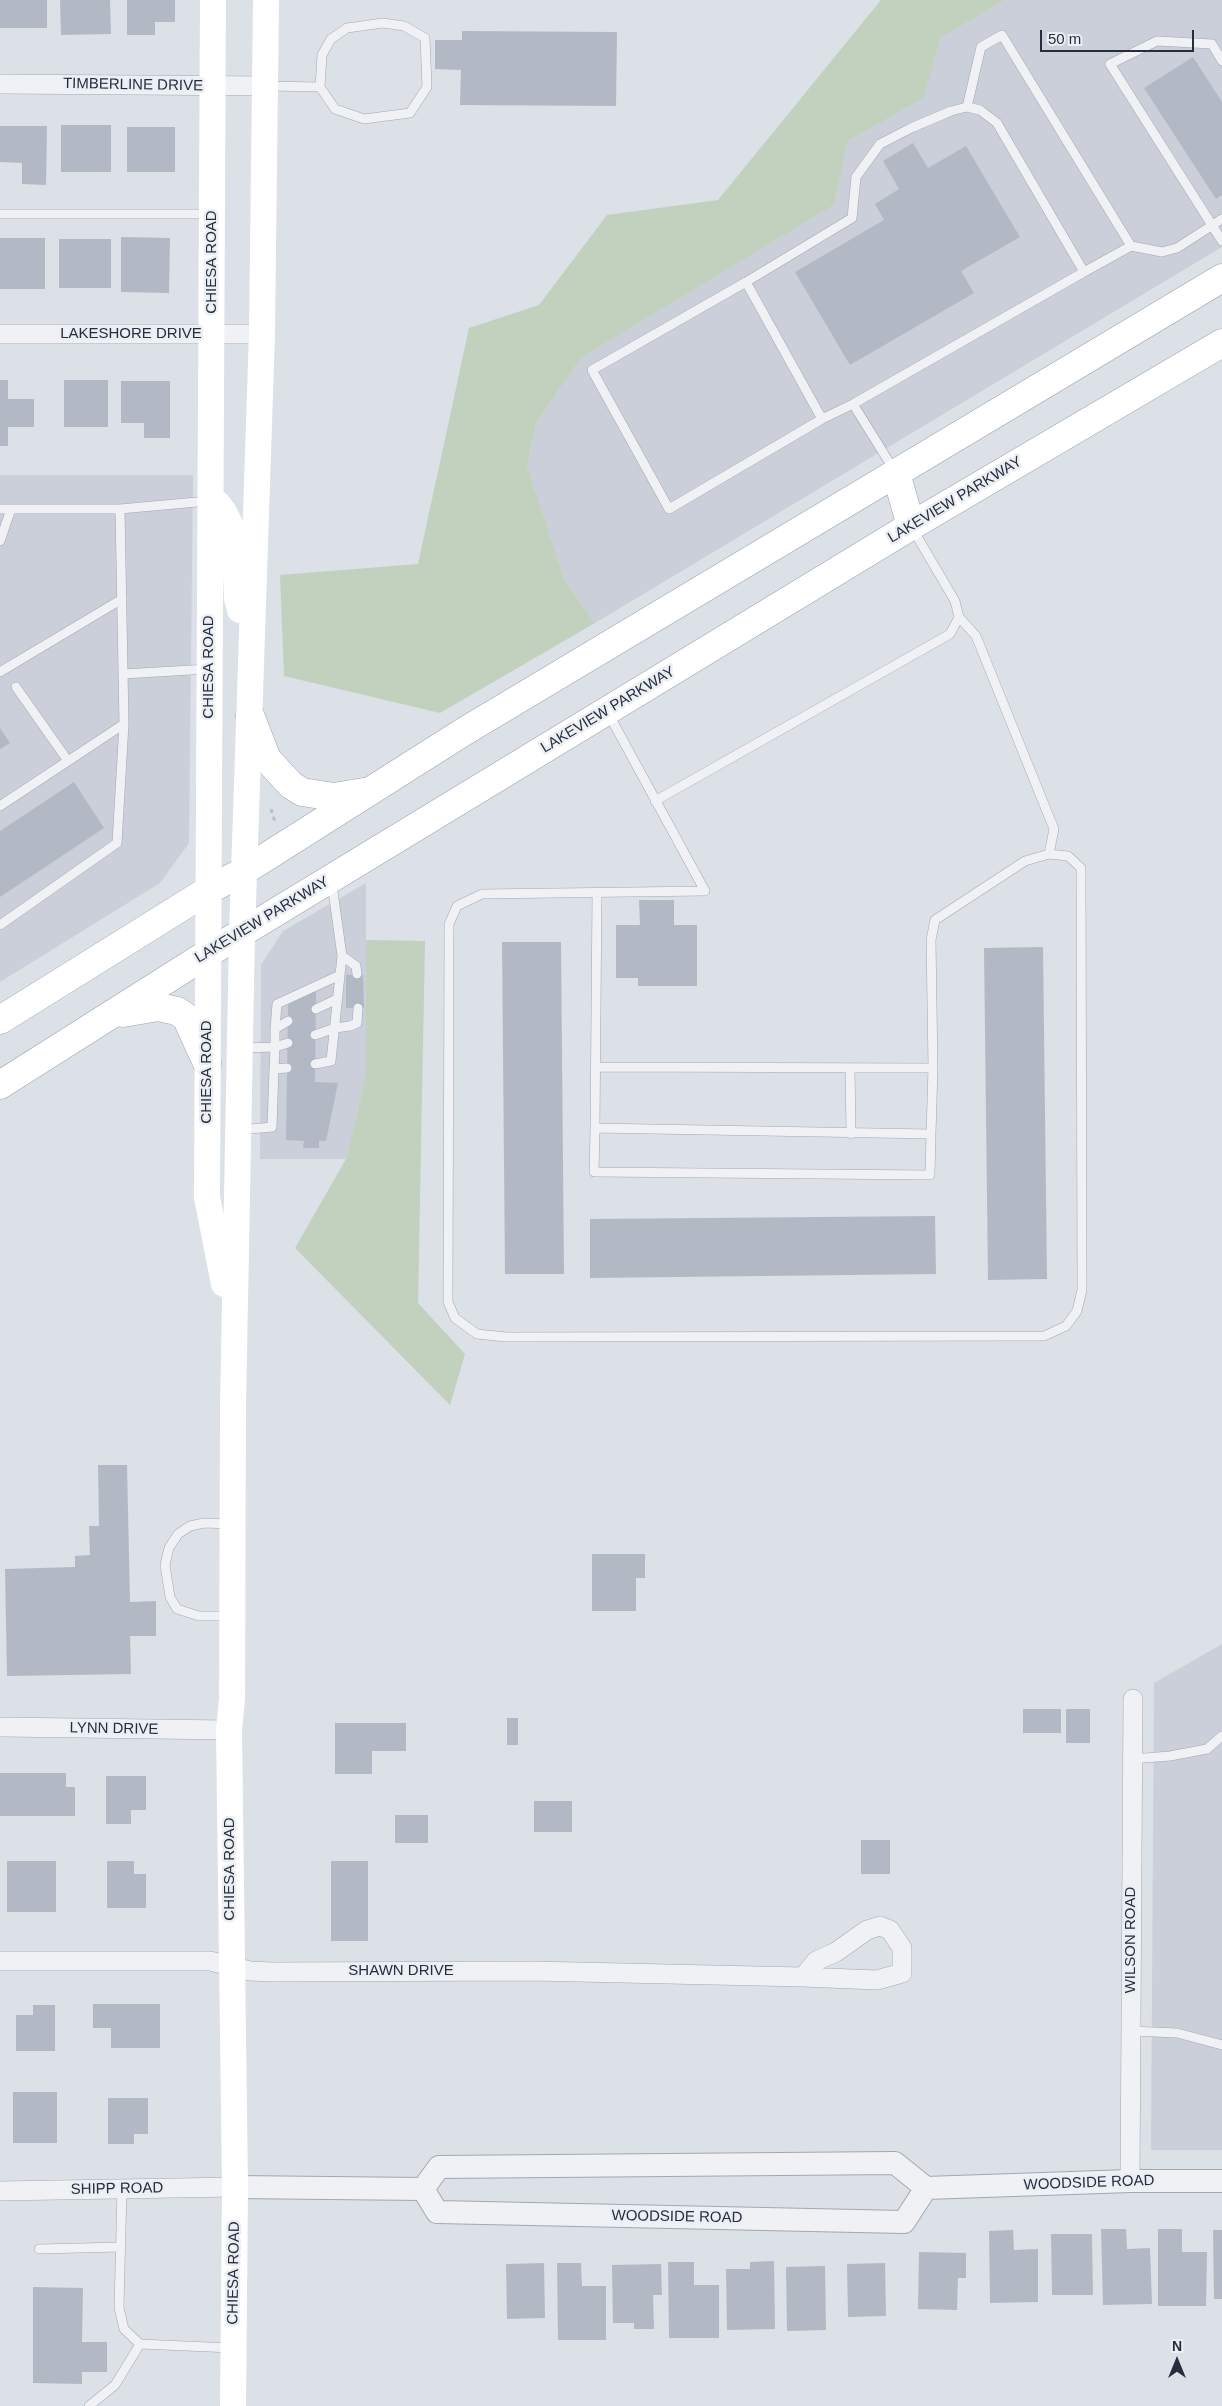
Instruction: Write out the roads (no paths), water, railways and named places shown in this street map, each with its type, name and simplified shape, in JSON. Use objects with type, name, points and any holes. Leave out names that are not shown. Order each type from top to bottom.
[{"type":"main road","name":"CHIESA ROAD","points":[[214,0],[207,891],[207,1197],[234,1331]]},
{"type":"main road","name":"CHIESA ROAD","points":[[233,2406],[234,2187],[229,1730],[232,1699],[234,1331],[242,934],[262,334],[266,0]]},
{"type":"main road","points":[[0,1020],[207,891],[244,871],[465,732],[1222,278]]},
{"type":"main road","name":"LAKEVIEW PARKWAY","points":[[0,1085],[207,954],[910,526],[1222,343]]},
{"type":"main road","points":[[896,473],[910,526]]},
{"type":"main road","points":[[210,500],[218,504],[230,524],[234,546],[237,598],[252,651]]},
{"type":"main road","points":[[250,716],[267,759],[282,777],[302,792],[334,797],[370,791]]},
{"type":"main road","points":[[112,1014],[158,1007],[177,1011],[186,1017],[194,1030],[207,1063]]},
{"type":"street","name":"TIMBERLINE DRIVE","points":[[0,84],[265,86]]},
{"type":"street","name":"LAKESHORE DRIVE","points":[[0,334],[262,334]]},
{"type":"street","name":"WILSON ROAD","points":[[1130,2181],[1133,1699]]},
{"type":"street","name":"LYNN DRIVE","points":[[0,1727],[229,1730]]},
{"type":"street","name":"SHAWN DRIVE","points":[[0,1960],[210,1961],[250,1971],[272,1972],[532,1971],[877,1980],[902,1973],[902,1948],[890,1930],[880,1926],[867,1930],[836,1952],[816,1961],[803,1977]]},
{"type":"street","points":[[234,2187],[423,2189],[439,2167],[895,2163],[926,2188]]},
{"type":"street","name":"WOODSIDE ROAD","points":[[423,2189],[436,2212],[904,2222],[926,2188],[1130,2181],[1222,2181]]},
{"type":"street","name":"SHIPP ROAD","points":[[0,2191],[234,2187]]},
{"type":"lane","points":[[383,23],[404,26],[425,38],[427,87],[410,113],[364,119],[335,109],[320,86],[322,55],[331,39],[347,28],[383,23]]},
{"type":"lane","points":[[967,107],[981,47],[1002,35],[1131,246]]},
{"type":"lane","points":[[1222,61],[1212,44],[1157,41],[1110,64],[1222,241]]},
{"type":"lane","points":[[265,86],[320,86]]},
{"type":"lane","points":[[1084,272],[997,123],[980,110],[967,107],[951,111],[919,124],[880,144],[856,177],[852,218],[746,282],[592,370],[669,509],[822,419],[853,404],[1131,246],[1162,252],[1177,248],[1222,219]]},
{"type":"lane","points":[[0,214],[212,214]]},
{"type":"lane","points":[[746,282],[822,419]]},
{"type":"lane","points":[[853,404],[896,473]]},
{"type":"lane","points":[[0,509],[120,509],[210,500]]},
{"type":"lane","points":[[0,541],[11,509]]},
{"type":"lane","points":[[0,925],[117,843],[124,724],[120,509]]},
{"type":"lane","points":[[910,526],[955,601],[959,617],[976,636],[1054,829],[1049,854]]},
{"type":"lane","points":[[0,672],[122,599]]},
{"type":"lane","points":[[655,801],[950,634],[959,617]]},
{"type":"lane","points":[[123,674],[209,669]]},
{"type":"lane","points":[[16,687],[68,761]]},
{"type":"lane","points":[[597,893],[594,1172],[930,1175],[933,1068],[931,940],[935,920],[1025,861],[1049,854],[1068,856],[1081,868],[1082,1290],[1077,1311],[1066,1326],[1044,1336],[506,1337],[477,1334],[455,1318],[448,1302],[449,924],[458,906],[482,894],[705,891],[607,711]]},
{"type":"lane","points":[[0,806],[124,724]]},
{"type":"lane","points":[[315,1064],[331,1061],[342,956],[331,878]]},
{"type":"lane","points":[[342,956],[356,966],[357,974]]},
{"type":"lane","points":[[238,1130],[272,1127],[277,1004],[340,975]]},
{"type":"lane","points":[[316,1009],[337,999]]},
{"type":"lane","points":[[315,1034],[357,1023],[358,1008]]},
{"type":"lane","points":[[275,1029],[288,1021]]},
{"type":"lane","points":[[240,1048],[275,1048],[288,1043]]},
{"type":"lane","points":[[595,1066],[933,1068]]},
{"type":"lane","points":[[274,1069],[287,1068]]},
{"type":"lane","points":[[850,1069],[851,1134]]},
{"type":"lane","points":[[595,1128],[931,1134]]},
{"type":"lane","points":[[232,1524],[204,1523],[190,1526],[178,1534],[169,1548],[165,1565],[170,1597],[177,1609],[199,1616],[232,1616]]},
{"type":"lane","points":[[1132,1759],[1170,1756],[1207,1749],[1222,1736]]},
{"type":"lane","points":[[1131,2031],[1177,2033],[1222,2045]]},
{"type":"lane","points":[[122,2189],[120,2308],[124,2329],[140,2344],[233,2348]]},
{"type":"lane","points":[[39,2248],[121,2248]]},
{"type":"lane","points":[[89,2406],[115,2385],[140,2344]]}]
